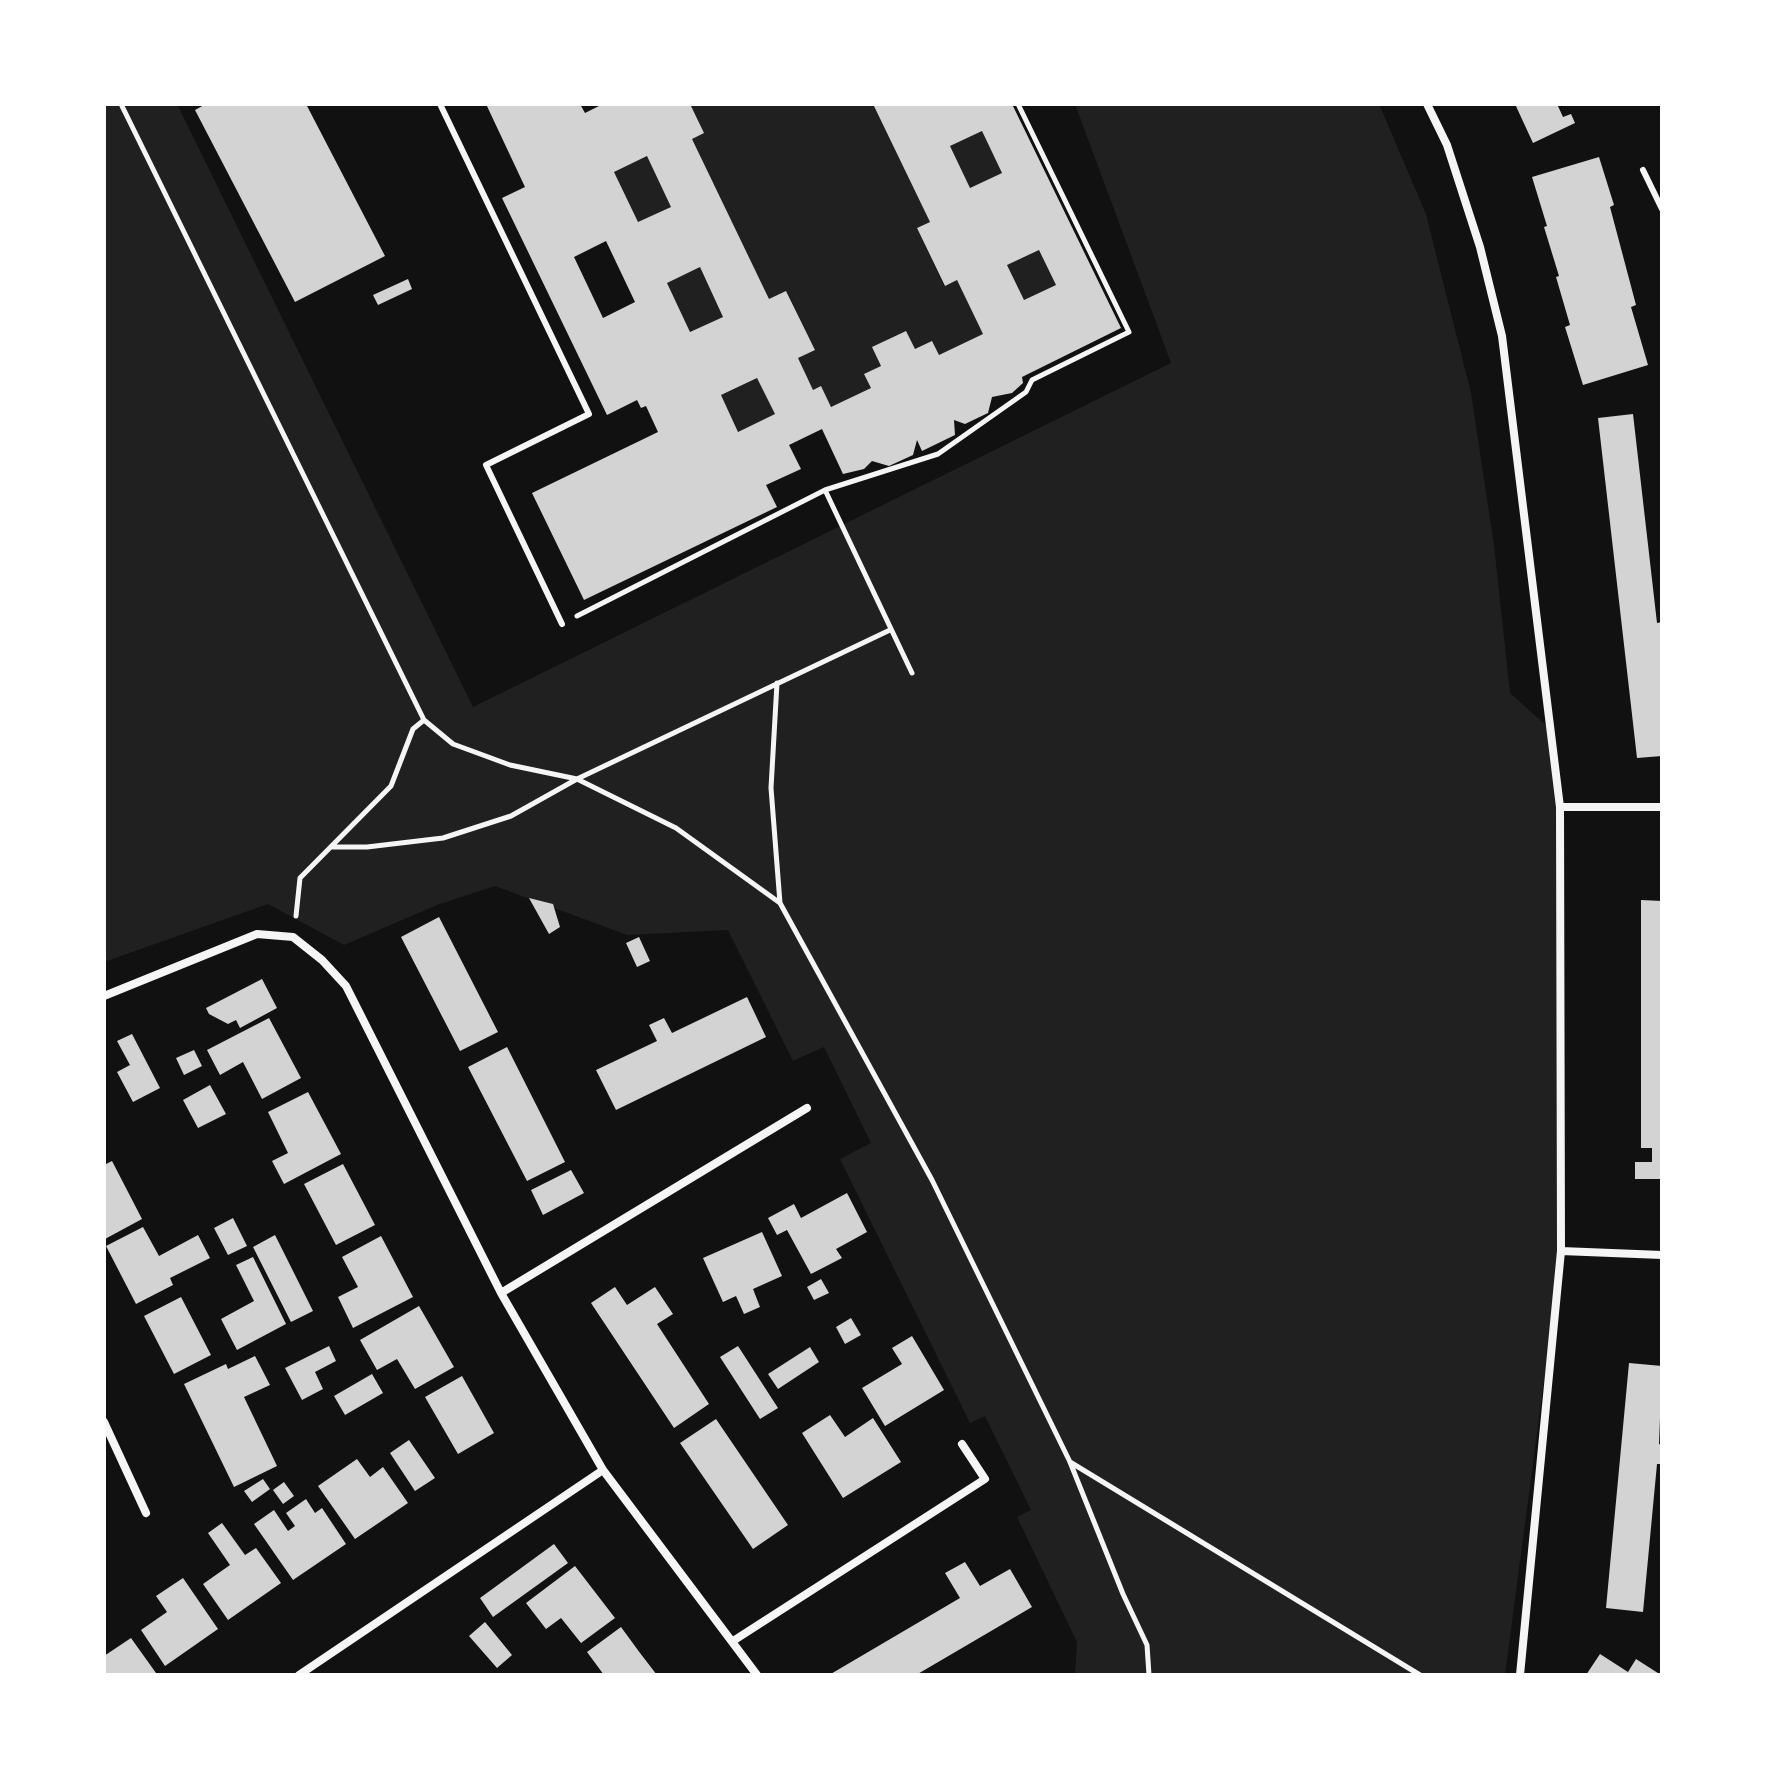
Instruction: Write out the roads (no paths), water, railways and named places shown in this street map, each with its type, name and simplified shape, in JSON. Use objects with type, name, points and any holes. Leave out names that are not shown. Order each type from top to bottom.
[{"type":"street","points":[[1427,104],[1447,145],[1471,218],[1502,336],[1560,807],[1561,1251],[1520,1675]]},
{"type":"street","points":[[1560,807],[1662,807]]},
{"type":"street","points":[[104,996],[257,934],[293,937],[322,960],[346,986],[501,1293],[603,1470],[757,1675]]},
{"type":"street","points":[[501,1293],[807,1108]]},
{"type":"street","points":[[1561,1251],[1662,1255]]},
{"type":"street","points":[[104,1422],[146,1513]]},
{"type":"street","points":[[733,1641],[985,1479],[962,1444]]},
{"type":"street","points":[[299,1675],[603,1470]]},
{"type":"lane","points":[[440,104],[589,414],[486,465],[562,624]]},
{"type":"lane","points":[[1643,170],[1662,209]]}]
